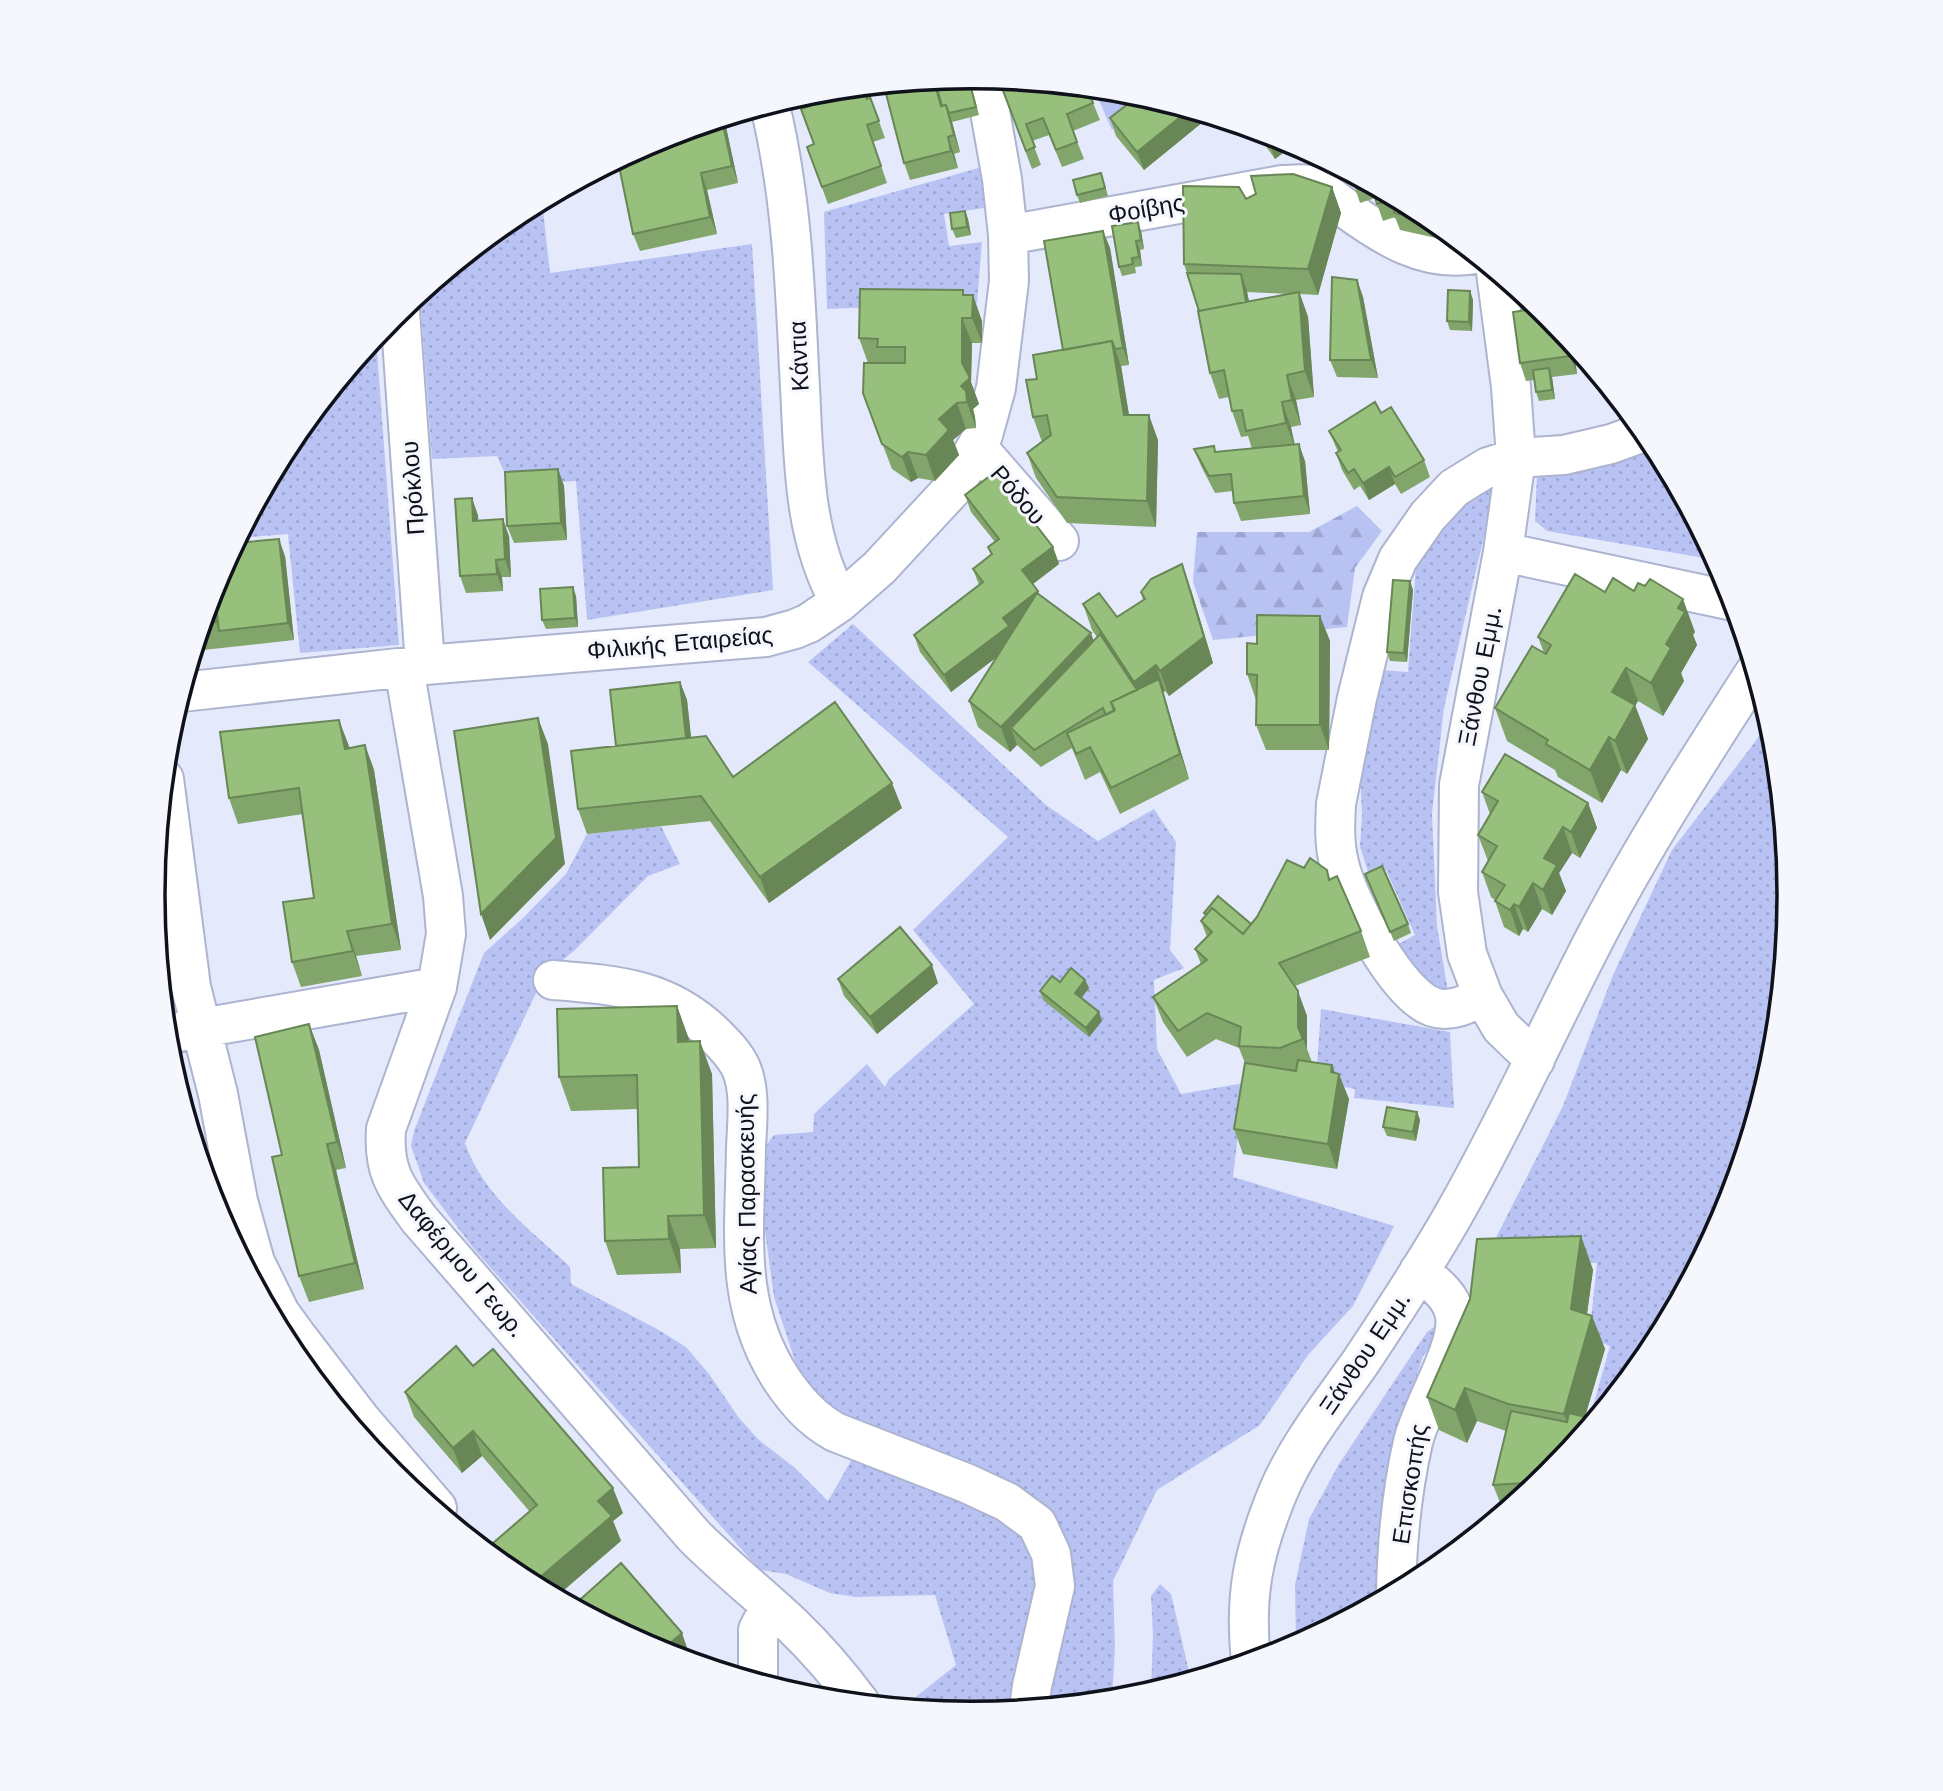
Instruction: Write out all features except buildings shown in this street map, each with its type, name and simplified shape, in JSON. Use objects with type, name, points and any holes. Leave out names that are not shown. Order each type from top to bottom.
[{"type":"street","name":"Φιλικής Εταιρείας","points":[[192,691],[415,666],[766,637],[809,623],[839,602],[879,568],[940,505],[978,448],[991,410],[1009,281],[1008,235],[1002,179],[986,90]]},
{"type":"street","name":"Κάντια","points":[[772,115],[781,152],[792,233],[806,483],[815,543],[839,602]]},
{"type":"street","name":"Φοίβης","points":[[1008,235],[1322,176]]},
{"type":"street","name":"Φοίβης","points":[[1322,176],[1317,188],[1362,221],[1402,244],[1444,256],[1460,255]]},
{"type":"street","name":"Ξάνθου Εμμ.","points":[[1498,285],[1511,387],[1516,458],[1503,552],[1459,785],[1457,856],[1461,920],[1467,954],[1483,996],[1501,1027],[1535,1060]]},
{"type":"street","name":"Πρόκλου","points":[[401,325],[415,666]]},
{"type":"street","points":[[1483,996],[1465,1005],[1442,1010],[1423,1002],[1402,984],[1382,955],[1352,899],[1339,864],[1334,830],[1336,804],[1374,621],[1398,559],[1413,534],[1454,488],[1488,467],[1516,458],[1564,455],[1633,436]]},
{"type":"street","name":"Ρόδου","points":[[978,448],[1059,541]]},
{"type":"street","points":[[1503,552],[1720,598]]},
{"type":"street","name":"Δαφέρμου Γεωρ.","points":[[415,666],[446,934],[437,987],[386,1129],[384,1148],[388,1169],[419,1219],[694,1536],[793,1625],[852,1693]]},
{"type":"street","name":"Ξάνθου Εμμ.","points":[[1250,1651],[1248,1607],[1251,1579],[1257,1549],[1280,1488],[1313,1430],[1459,1206],[1627,880],[1675,796],[1749,682]]},
{"type":"street","points":[[169,820],[185,949],[183,1030],[220,1104],[249,1253]]},
{"type":"street","name":"Αγίας Παρασκευής","points":[[552,980],[616,985],[663,998],[704,1025],[737,1060],[744,1076],[747,1109],[744,1259],[755,1324],[763,1344],[789,1391],[821,1424],[835,1432],[966,1483],[1007,1502],[1037,1524],[1051,1554],[1055,1586],[1030,1699]]},
{"type":"street","points":[[183,1030],[437,987]]},
{"type":"street","name":"Επισκοπής","points":[[1397,1580],[1401,1521],[1412,1444],[1447,1358],[1456,1328],[1455,1314],[1446,1296],[1419,1271]]},
{"type":"street","points":[[295,1334],[362,1421],[403,1467]]},
{"type":"street","points":[[758,1673],[758,1630],[770,1607]]},
{"type":"green space","points":[[1099,100],[1141,108],[1112,130]]},
{"type":"green space","points":[[982,167],[984,208],[944,214],[949,246],[982,242],[977,303],[827,309],[824,212]]},
{"type":"green space","points":[[543,213],[550,273],[752,244],[773,590],[587,620],[576,481],[510,485],[497,456],[432,459],[421,307],[481,256],[524,225]]},
{"type":"green space","points":[[377,351],[399,645],[300,653],[288,534],[249,537],[301,448],[332,405]]},
{"type":"green space","points":[[1640,445],[1670,492],[1703,558],[1547,531],[1535,521],[1537,474]]},
{"type":"green space","points":[[1491,485],[1492,502],[1444,708],[1432,814],[1437,926],[1449,998],[1431,992],[1393,947],[1415,935],[1386,870],[1369,875],[1360,847],[1360,771],[1381,670],[1408,672],[1416,566],[1446,513]]},
{"type":"green space","points":[[1357,506],[1382,531],[1355,568],[1347,627],[1213,640],[1193,582],[1197,532],[1309,532]]},
{"type":"green space","points":[[853,624],[1046,805],[1098,841],[1154,809],[1176,842],[1170,950],[1184,968],[1154,980],[1157,1049],[1181,1094],[1244,1083],[1233,1177],[1394,1226],[1353,1306],[1308,1355],[1260,1425],[1157,1490],[1113,1581],[1115,1647],[1113,1689],[1042,1698],[1062,1556],[834,1413],[799,1373],[774,1297],[762,1209],[764,1148],[774,1135],[813,1132],[814,1114],[867,1064],[885,1087],[889,1079],[974,1004],[913,930],[1008,837],[808,662]]},
{"type":"green space","points":[[1761,733],[1771,790],[1778,896],[1771,1001],[1750,1104],[1735,1155],[1695,1252],[1642,1343],[1592,1410],[1610,1346],[1589,1338],[1597,1263],[1483,1263],[1563,1106],[1613,975],[1672,850]]},
{"type":"green space","points":[[661,826],[680,864],[648,876],[574,951],[545,974],[465,1143],[473,1162],[496,1196],[570,1267],[571,1284],[686,1347],[709,1374],[739,1418],[759,1440],[795,1468],[828,1501],[856,1452],[1010,1515],[1043,1566],[1017,1700],[972,1702],[913,1699],[956,1665],[935,1595],[855,1597],[830,1593],[786,1574],[760,1570],[474,1249],[424,1183],[411,1146],[414,1131],[484,953],[566,874],[587,834]]},
{"type":"green space","points":[[1321,1009],[1450,1032],[1454,1108],[1354,1098],[1355,1089],[1316,1081]]},
{"type":"green space","points":[[1434,1327],[1433,1344],[1423,1356],[1393,1454],[1379,1591],[1296,1633],[1295,1585],[1309,1519],[1339,1464],[1427,1332]]},
{"type":"green space","points":[[1160,1584],[1171,1594],[1189,1671],[1151,1681],[1153,1634],[1151,1596]]}]
